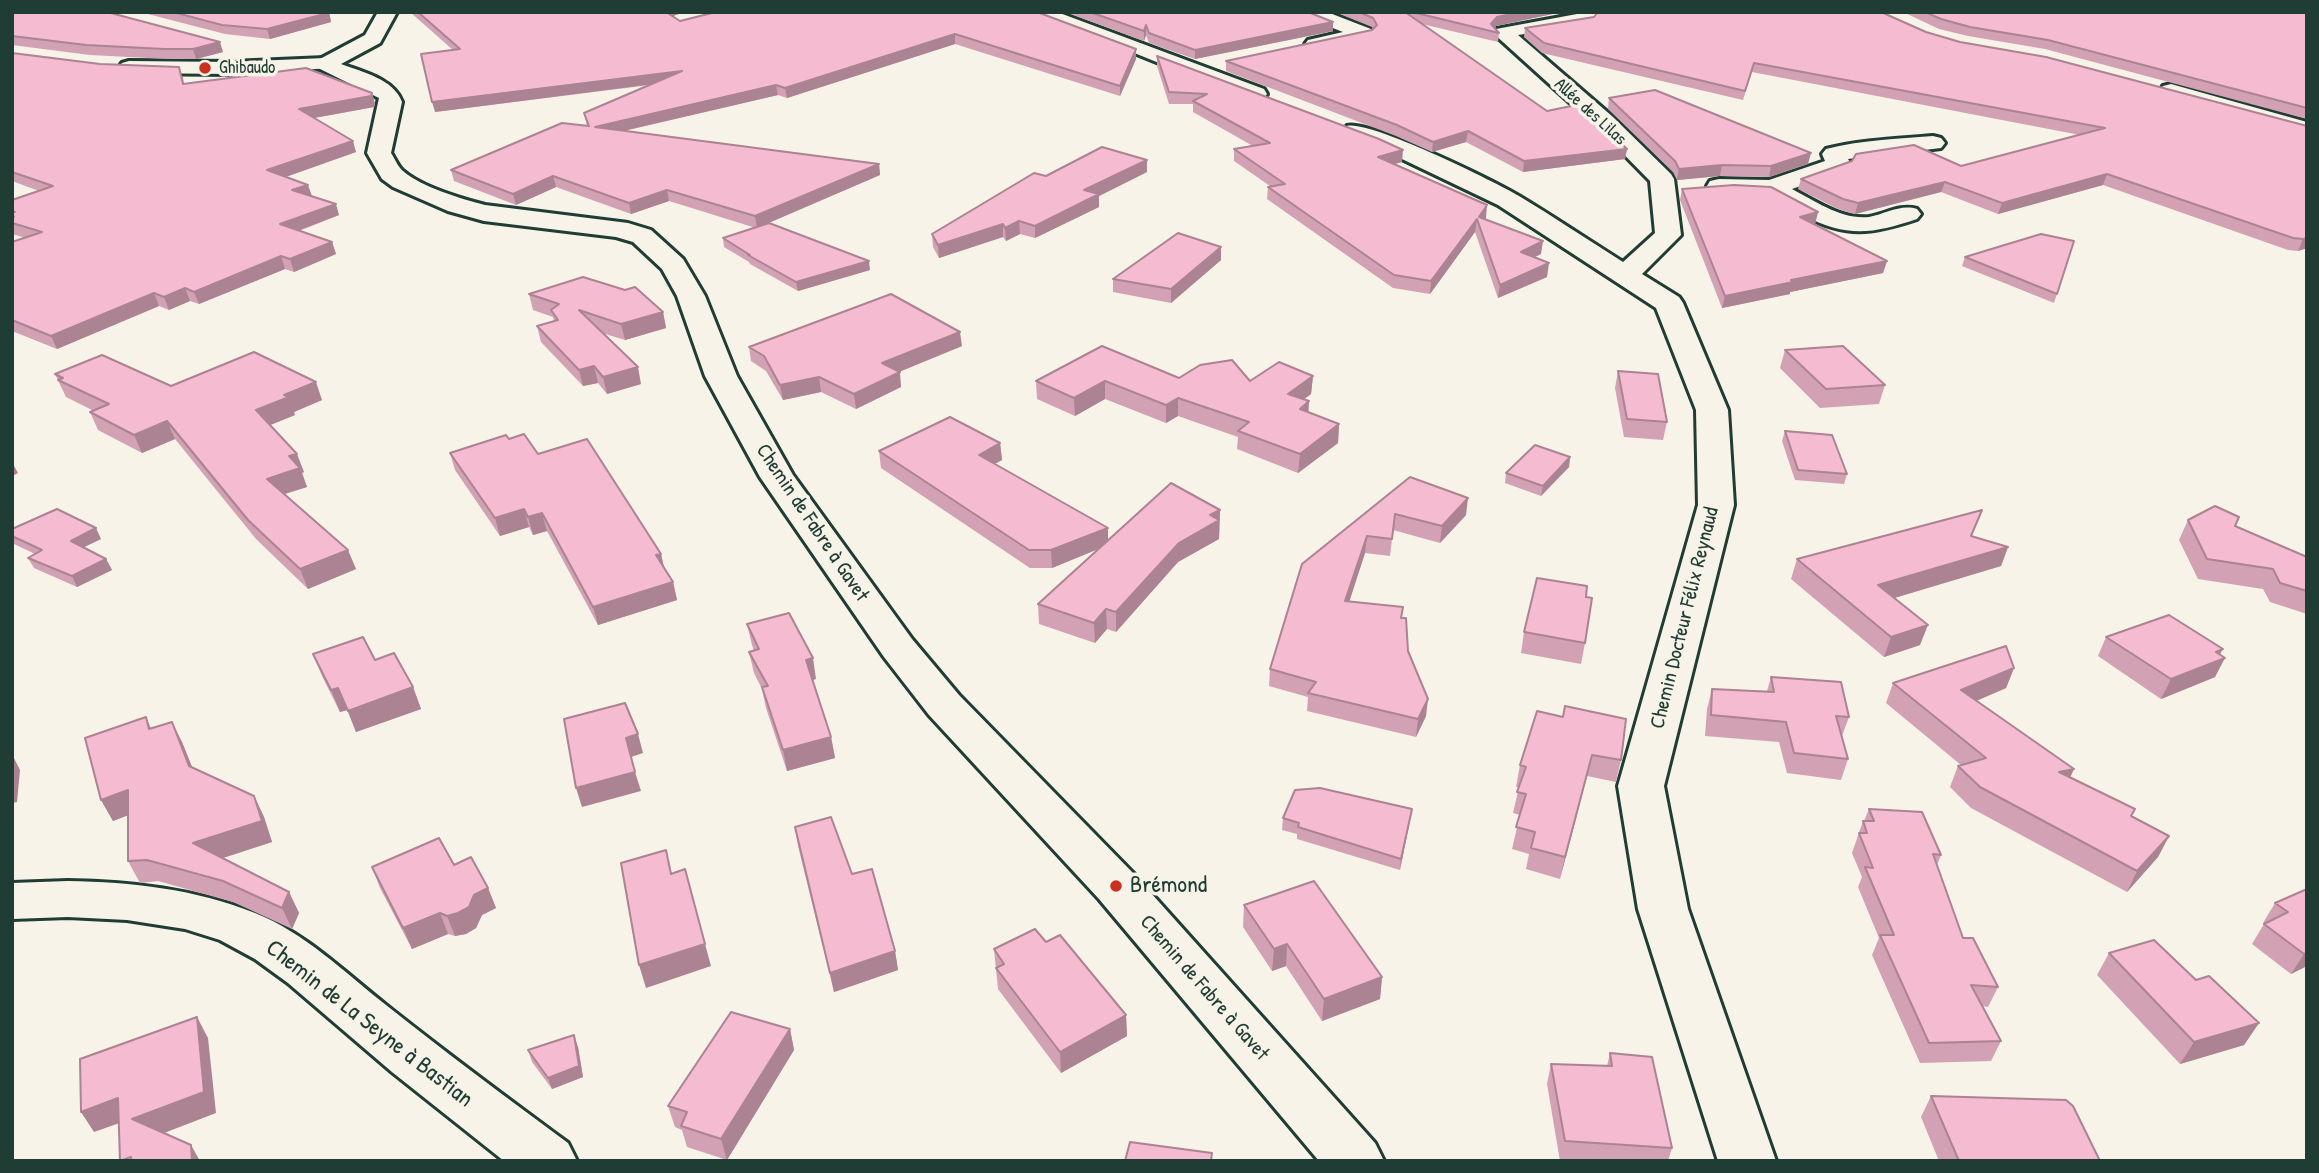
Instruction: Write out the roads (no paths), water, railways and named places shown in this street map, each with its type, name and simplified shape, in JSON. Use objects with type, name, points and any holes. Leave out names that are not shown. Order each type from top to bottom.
[{"type":"street","points":[[104,66],[231,68],[340,57],[373,39],[388,12]]},
{"type":"street","points":[[1038,12],[1291,108]]},
{"type":"street","points":[[1295,49],[1364,33],[1309,12]]},
{"type":"street","name":"Allée des Lilas","points":[[1585,12],[1590,15],[1585,19],[1503,33],[1605,122],[1662,179],[1668,235],[1625,275]]},
{"type":"street","points":[[277,47],[340,57]]},
{"type":"street","name":"Chemin de Fabre à Gavet","points":[[340,57],[389,96],[391,102],[379,153],[391,174],[402,182],[457,206],[484,213],[619,229],[642,236],[674,265],[691,296],[721,376],[777,477],[898,648],[944,705],[1116,886],[1355,1161]]},
{"type":"street","points":[[1193,69],[1231,61]]},
{"type":"street","points":[[2149,85],[2307,129]]},
{"type":"street","name":"Chemin Docteur Félix Reynaud","points":[[1327,121],[1387,142],[1507,200],[1669,303],[1712,410],[1716,505],[1641,786],[1663,909],[1747,1161]]},
{"type":"street","points":[[1664,192],[1720,186],[1771,188],[1839,164],[1834,154],[1867,148],[1933,143]]},
{"type":"street","points":[[1771,188],[1839,222],[1852,225],[1864,226],[1909,214]]},
{"type":"street","name":"Chemin de La Seyne à Bastian","points":[[12,901],[54,898],[117,902],[177,909],[238,927],[286,954],[467,1101],[548,1161]]},
{"type":"place","name":"Ghibaudo","points":[[205,68]]},
{"type":"place","name":"Brémond","points":[[1116,886]]}]
